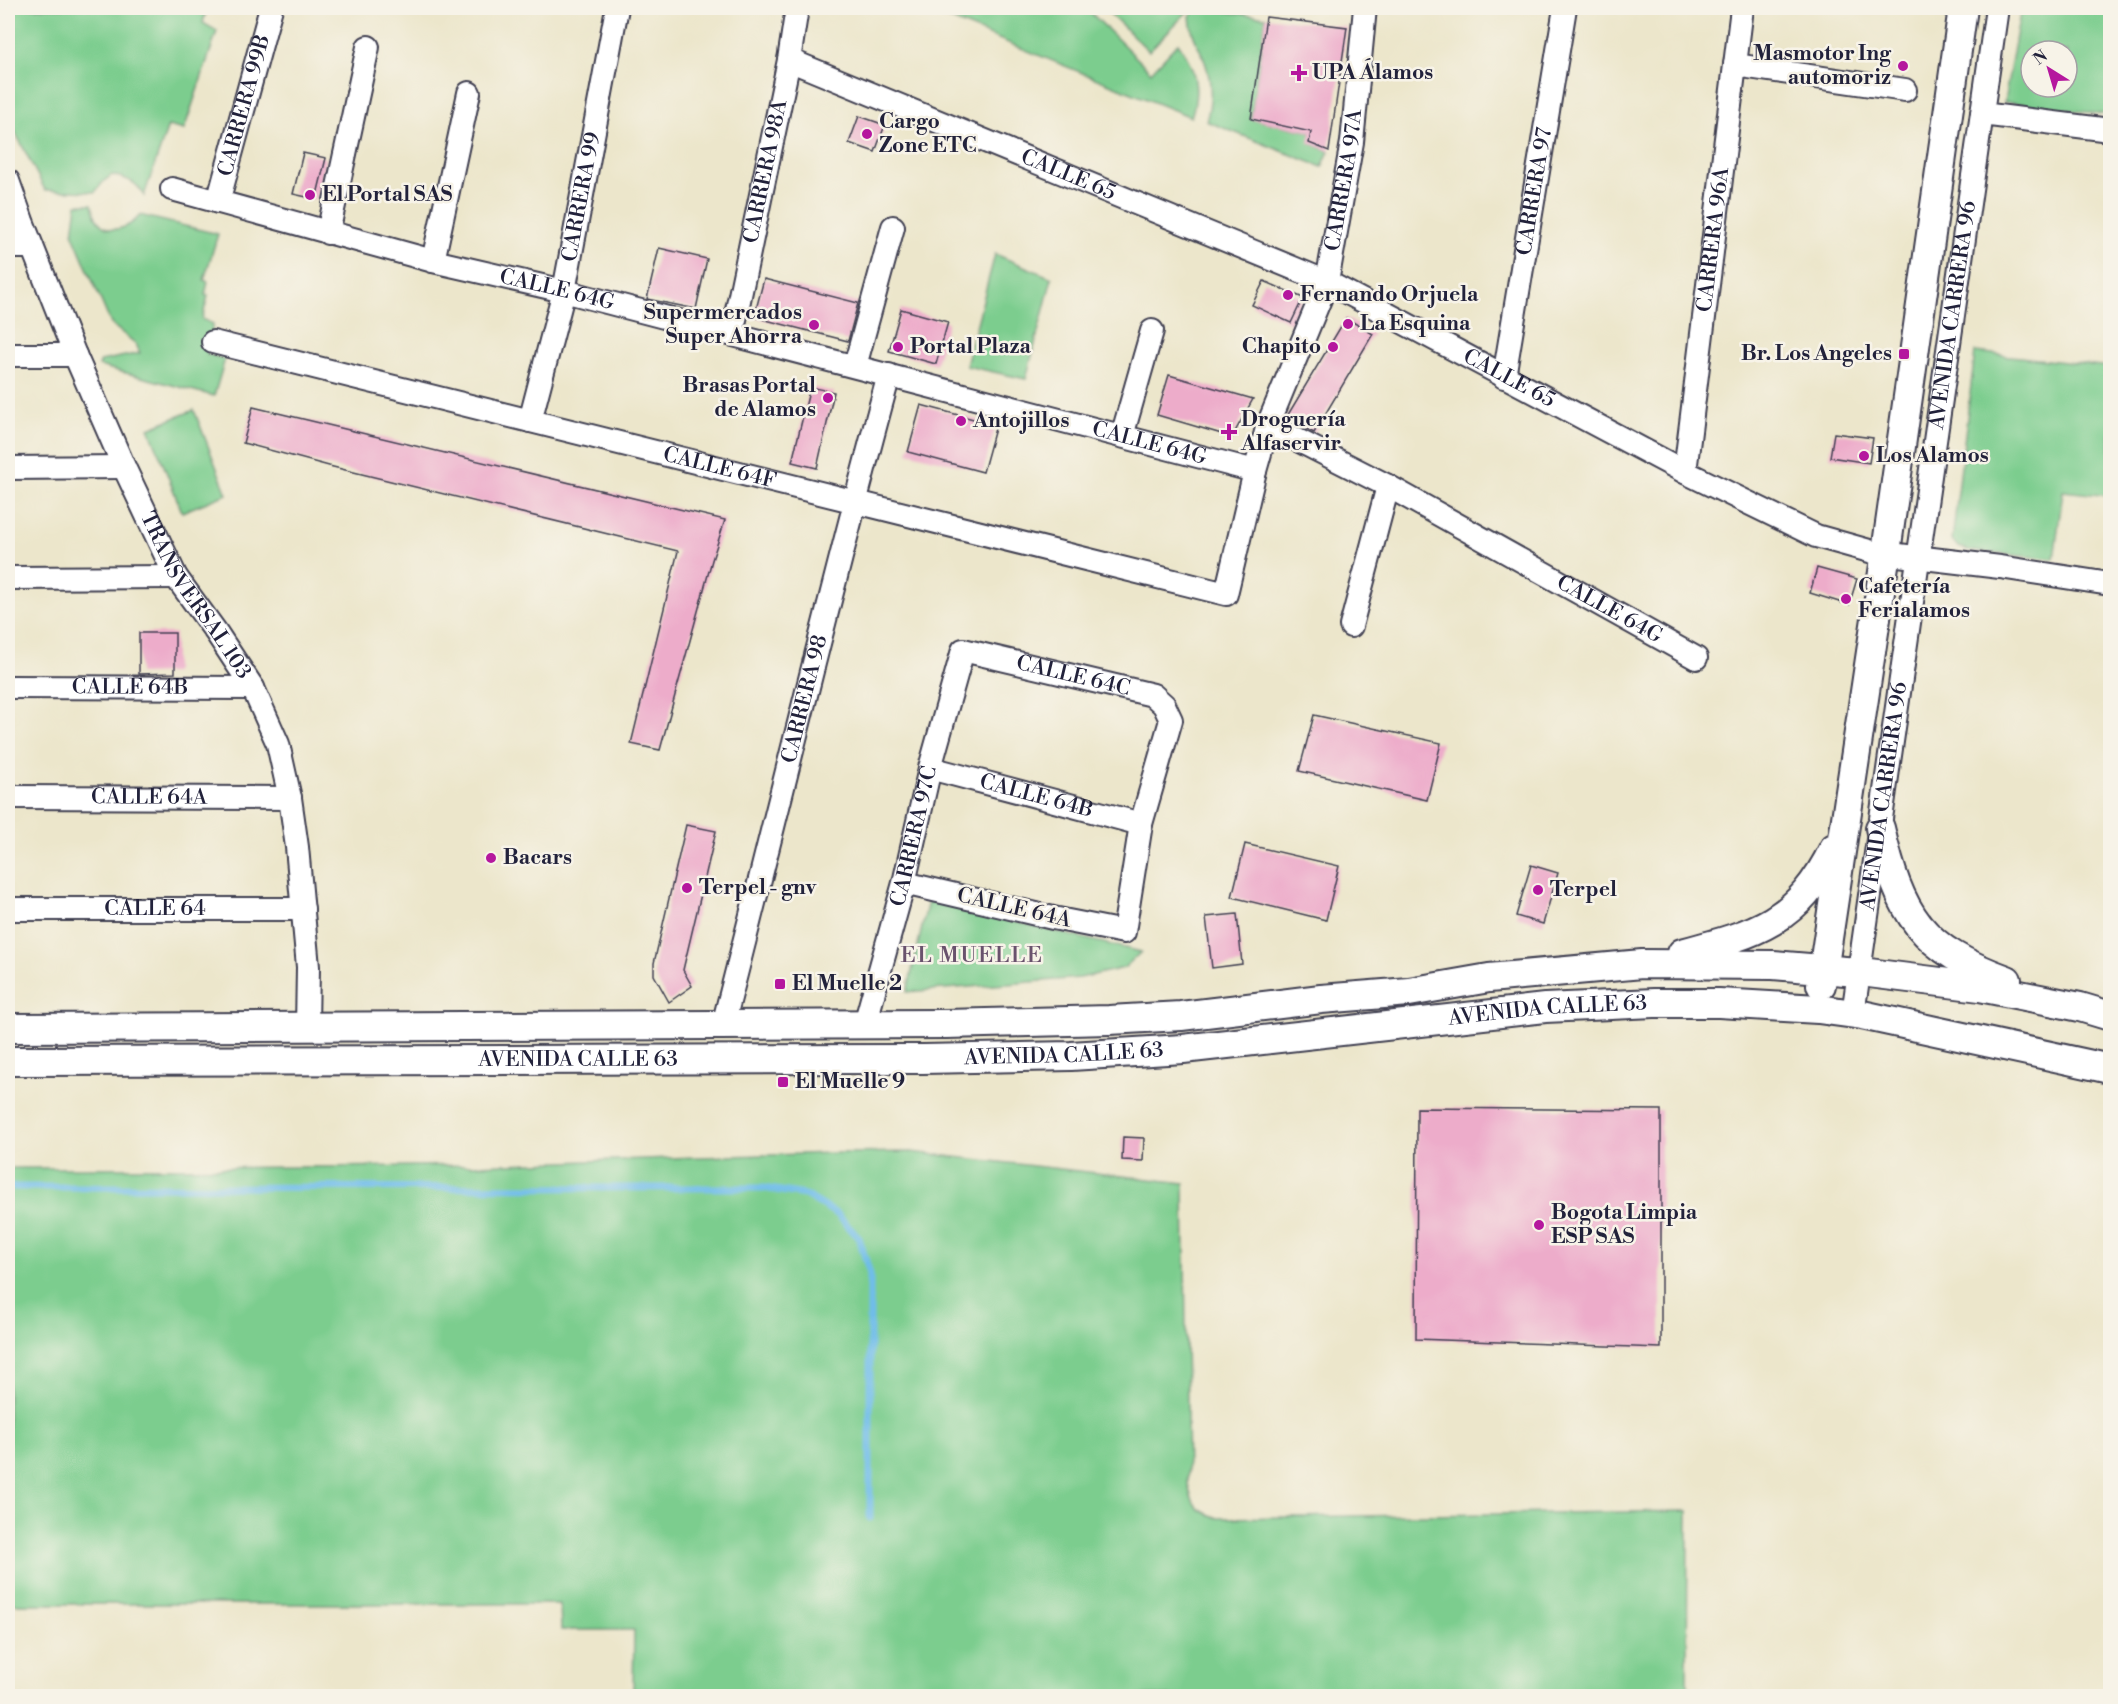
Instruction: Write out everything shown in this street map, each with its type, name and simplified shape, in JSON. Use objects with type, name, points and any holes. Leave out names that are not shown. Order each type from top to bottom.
[{"type":"main road","name":"AVENIDA CARRERA 96","points":[[1818,1009],[1963,8]]},
{"type":"main road","points":[[1642,964],[1744,936],[1781,917],[1813,885],[1843,828]]},
{"type":"main road","points":[[1881,828],[1898,891],[1909,913],[1932,940],[1978,969],[2080,1007]]},
{"type":"main road","name":"AVENIDA CALLE 63","points":[[8,1028],[865,1024],[1109,1020],[1181,1016],[1321,999],[1409,992],[1489,978],[1642,964],[1751,964],[1823,968],[1980,987],[2080,1007],[2110,1016]]},
{"type":"main road","name":"AVENIDA CALLE 63","points":[[8,1061],[911,1059],[1071,1056],[1183,1049],[1545,1008],[1654,1003],[1719,1003],[1818,1009],[1853,1014],[1925,1027],[2110,1069]]},
{"type":"street","name":"CARRERA 99B","points":[[218,202],[271,8]]},
{"type":"street","name":"CARRERA 99","points":[[530,421],[564,291],[617,8]]},
{"type":"street","name":"CARRERA 98A","points":[[732,334],[789,60],[797,8]]},
{"type":"street","name":"CARRERA 97A","points":[[1226,594],[1268,425],[1327,282],[1352,142],[1365,8]]},
{"type":"street","name":"CARRERA 97","points":[[1504,377],[1565,8]]},
{"type":"street","name":"CARRERA 96A","points":[[1685,472],[1742,8]]},
{"type":"street","name":"AVENIDA CARRERA 96","points":[[1853,1014],[1998,8]]},
{"type":"street","points":[[328,233],[368,46]]},
{"type":"street","name":"CALLE 65","points":[[789,60],[1327,282],[1685,472],[1816,536],[1873,552],[2110,584]]},
{"type":"street","points":[[1735,65],[1905,90]]},
{"type":"street","points":[[433,261],[469,93]]},
{"type":"street","points":[[1982,114],[2110,130]]},
{"type":"street","name":"TRANSVERSAL 103","points":[[8,181],[75,355],[176,577],[253,688],[278,744],[290,798],[303,909],[308,967],[307,1028]]},
{"type":"street","name":"CALLE 64G","points":[[172,189],[433,261],[564,291],[1255,471]]},
{"type":"street","points":[[855,366],[893,228]]},
{"type":"street","points":[[8,247],[32,247]]},
{"type":"street","points":[[1122,436],[1152,331]]},
{"type":"street","name":"CALLE 64F","points":[[213,342],[1226,594]]},
{"type":"street","points":[[8,355],[75,355]]},
{"type":"street","name":"CARRERA 98","points":[[723,1024],[807,698],[854,501],[889,375]]},
{"type":"street","name":"CALLE 64G","points":[[1268,425],[1388,486],[1696,658]]},
{"type":"street","points":[[8,468],[124,467]]},
{"type":"street","points":[[1351,626],[1388,486]]},
{"type":"street","points":[[8,578],[176,577]]},
{"type":"street","name":"CALLE 64C","points":[[963,650],[1153,695],[1164,705],[1171,720],[1141,824]]},
{"type":"street","name":"CARRERA 97C","points":[[865,1024],[904,883],[930,768],[963,650]]},
{"type":"street","name":"CALLE 64B","points":[[8,687],[253,688]]},
{"type":"street","name":"CALLE 64B","points":[[930,768],[1141,824]]},
{"type":"street","name":"CALLE 64A","points":[[8,797],[290,798]]},
{"type":"street","name":"CALLE 64A","points":[[904,883],[1124,932],[1141,824]]},
{"type":"street","name":"CALLE 64","points":[[8,909],[303,909]]},
{"type":"green space","points":[[8,8],[207,8],[203,23],[217,31],[184,130],[168,126],[144,196],[131,181],[112,175],[95,192],[45,190],[8,118]]},
{"type":"green space","points":[[922,8],[1086,8],[1151,72],[1178,43],[1189,60],[1195,78],[1196,97],[1191,117]]},
{"type":"green space","points":[[1104,8],[1191,8],[1149,51]]},
{"type":"green space","points":[[1197,8],[1266,17],[1251,119],[1311,132],[1310,143],[1329,151],[1322,167],[1206,121],[1210,100],[1209,79],[1192,30],[1190,16]]},
{"type":"green space","points":[[2021,8],[2110,8],[2110,115],[2004,102]]},
{"type":"green space","points":[[77,204],[92,204],[97,220],[109,228],[126,226],[140,215],[218,234],[204,280],[208,282],[205,295],[208,296],[202,319],[213,324],[207,354],[225,359],[214,396],[99,366],[101,361],[140,353],[136,344],[111,324],[73,235]]},
{"type":"green space","points":[[995,254],[1052,278],[1026,379],[966,366]]},
{"type":"green space","points":[[1975,352],[2110,367],[2110,496],[2063,491],[2054,559],[1971,551],[1959,547],[1952,541]]},
{"type":"green space","points":[[194,410],[227,494],[182,512],[149,428]]},
{"type":"green space","points":[[928,901],[1141,952],[1124,968],[1080,978],[907,992]]},
{"type":"green space","points":[[911,1152],[1184,1183],[1188,1484],[1191,1498],[1205,1513],[1218,1518],[1688,1511],[1687,1696],[633,1696],[634,1630],[561,1630],[560,1604],[8,1604],[8,1168],[471,1165],[746,1155]]},
{"type":"building","name":"UPA Álamos","points":[[1266,17],[1347,27],[1329,151],[1309,143],[1311,132],[1251,119]]},
{"type":"building","name":"Cargo Zone ETC","points":[[859,116],[885,125],[875,152],[849,143]]},
{"type":"building","points":[[303,153],[326,158],[316,199],[293,194]]},
{"type":"building","points":[[659,248],[707,259],[696,309],[647,299]]},
{"type":"building","points":[[764,279],[858,303],[848,341],[754,317]]},
{"type":"building","points":[[1264,281],[1303,298],[1291,323],[1252,305]]},
{"type":"building","points":[[901,309],[948,322],[936,364],[889,351]]},
{"type":"building","points":[[1346,318],[1373,334],[1314,433],[1286,418]]},
{"type":"building","points":[[1169,375],[1253,399],[1232,437],[1157,415]]},
{"type":"building","points":[[810,387],[834,392],[817,468],[792,462]]},
{"type":"building","points":[[921,405],[996,425],[983,472],[908,452]]},
{"type":"building","points":[[253,407],[725,520],[660,750],[631,744],[678,551],[243,443]]},
{"type":"building","points":[[1834,433],[1873,438],[1869,463],[1830,457]]},
{"type":"building","points":[[1817,568],[1857,579],[1849,605],[1810,593]]},
{"type":"building","points":[[139,633],[175,633],[175,673],[139,674]]},
{"type":"building","points":[[1314,715],[1441,743],[1427,800],[1299,771]]},
{"type":"building","name":"Terpel - gnv","points":[[686,825],[716,831],[683,970],[692,986],[669,1002],[654,975],[654,963]]},
{"type":"building","points":[[1245,844],[1339,866],[1326,920],[1232,897]]},
{"type":"building","name":"Terpel","points":[[1531,865],[1558,873],[1543,924],[1516,916]]},
{"type":"building","points":[[1237,914],[1242,964],[1212,968],[1206,917]]},
{"type":"building","name":"Bogota Limpia ESP SAS","points":[[1417,1108],[1661,1110],[1661,1348],[1416,1339]]},
{"type":"building","points":[[1123,1137],[1144,1138],[1143,1161],[1122,1160]]},
{"type":"waterway","points":[[8,1187],[763,1188],[805,1195],[837,1214],[859,1238],[870,1274],[870,1518]]},
{"type":"place","name":"Masmotor Ing automoriz","points":[[1903,66]]},
{"type":"place","name":"UPA Álamos","points":[[1299,73]]},
{"type":"place","name":"Cargo Zone ETC","points":[[867,134]]},
{"type":"place","name":"El Portal SAS","points":[[310,195]]},
{"type":"place","name":"Fernando Orjuela","points":[[1288,295]]},
{"type":"place","name":"La Esquina","points":[[1348,324]]},
{"type":"place","name":"Supermercados Super Ahorra","points":[[814,325]]},
{"type":"place","name":"Portal Plaza","points":[[898,347]]},
{"type":"place","name":"Chapito","points":[[1333,347]]},
{"type":"place","name":"Br. Los Angeles","points":[[1904,354]]},
{"type":"place","name":"Brasas Portal de Alamos","points":[[828,398]]},
{"type":"place","name":"Antojillos","points":[[961,421]]},
{"type":"place","name":"Droguería Alfaservir","points":[[1229,432]]},
{"type":"place","name":"Los Alamos","points":[[1864,456]]},
{"type":"place","name":"Cafetería Ferialamos","points":[[1846,599]]},
{"type":"place","name":"Bacars","points":[[491,858]]},
{"type":"place","name":"Terpel - gnv","points":[[687,888]]},
{"type":"place","name":"Terpel","points":[[1538,890]]},
{"type":"place","name":"El Muelle 2","points":[[780,984]]},
{"type":"place","name":"El Muelle 9","points":[[783,1082]]},
{"type":"place","name":"Bogota Limpia ESP SAS","points":[[1539,1225]]},
{"type":"district","name":"EL MUELLE","points":[[972,955]]}]
